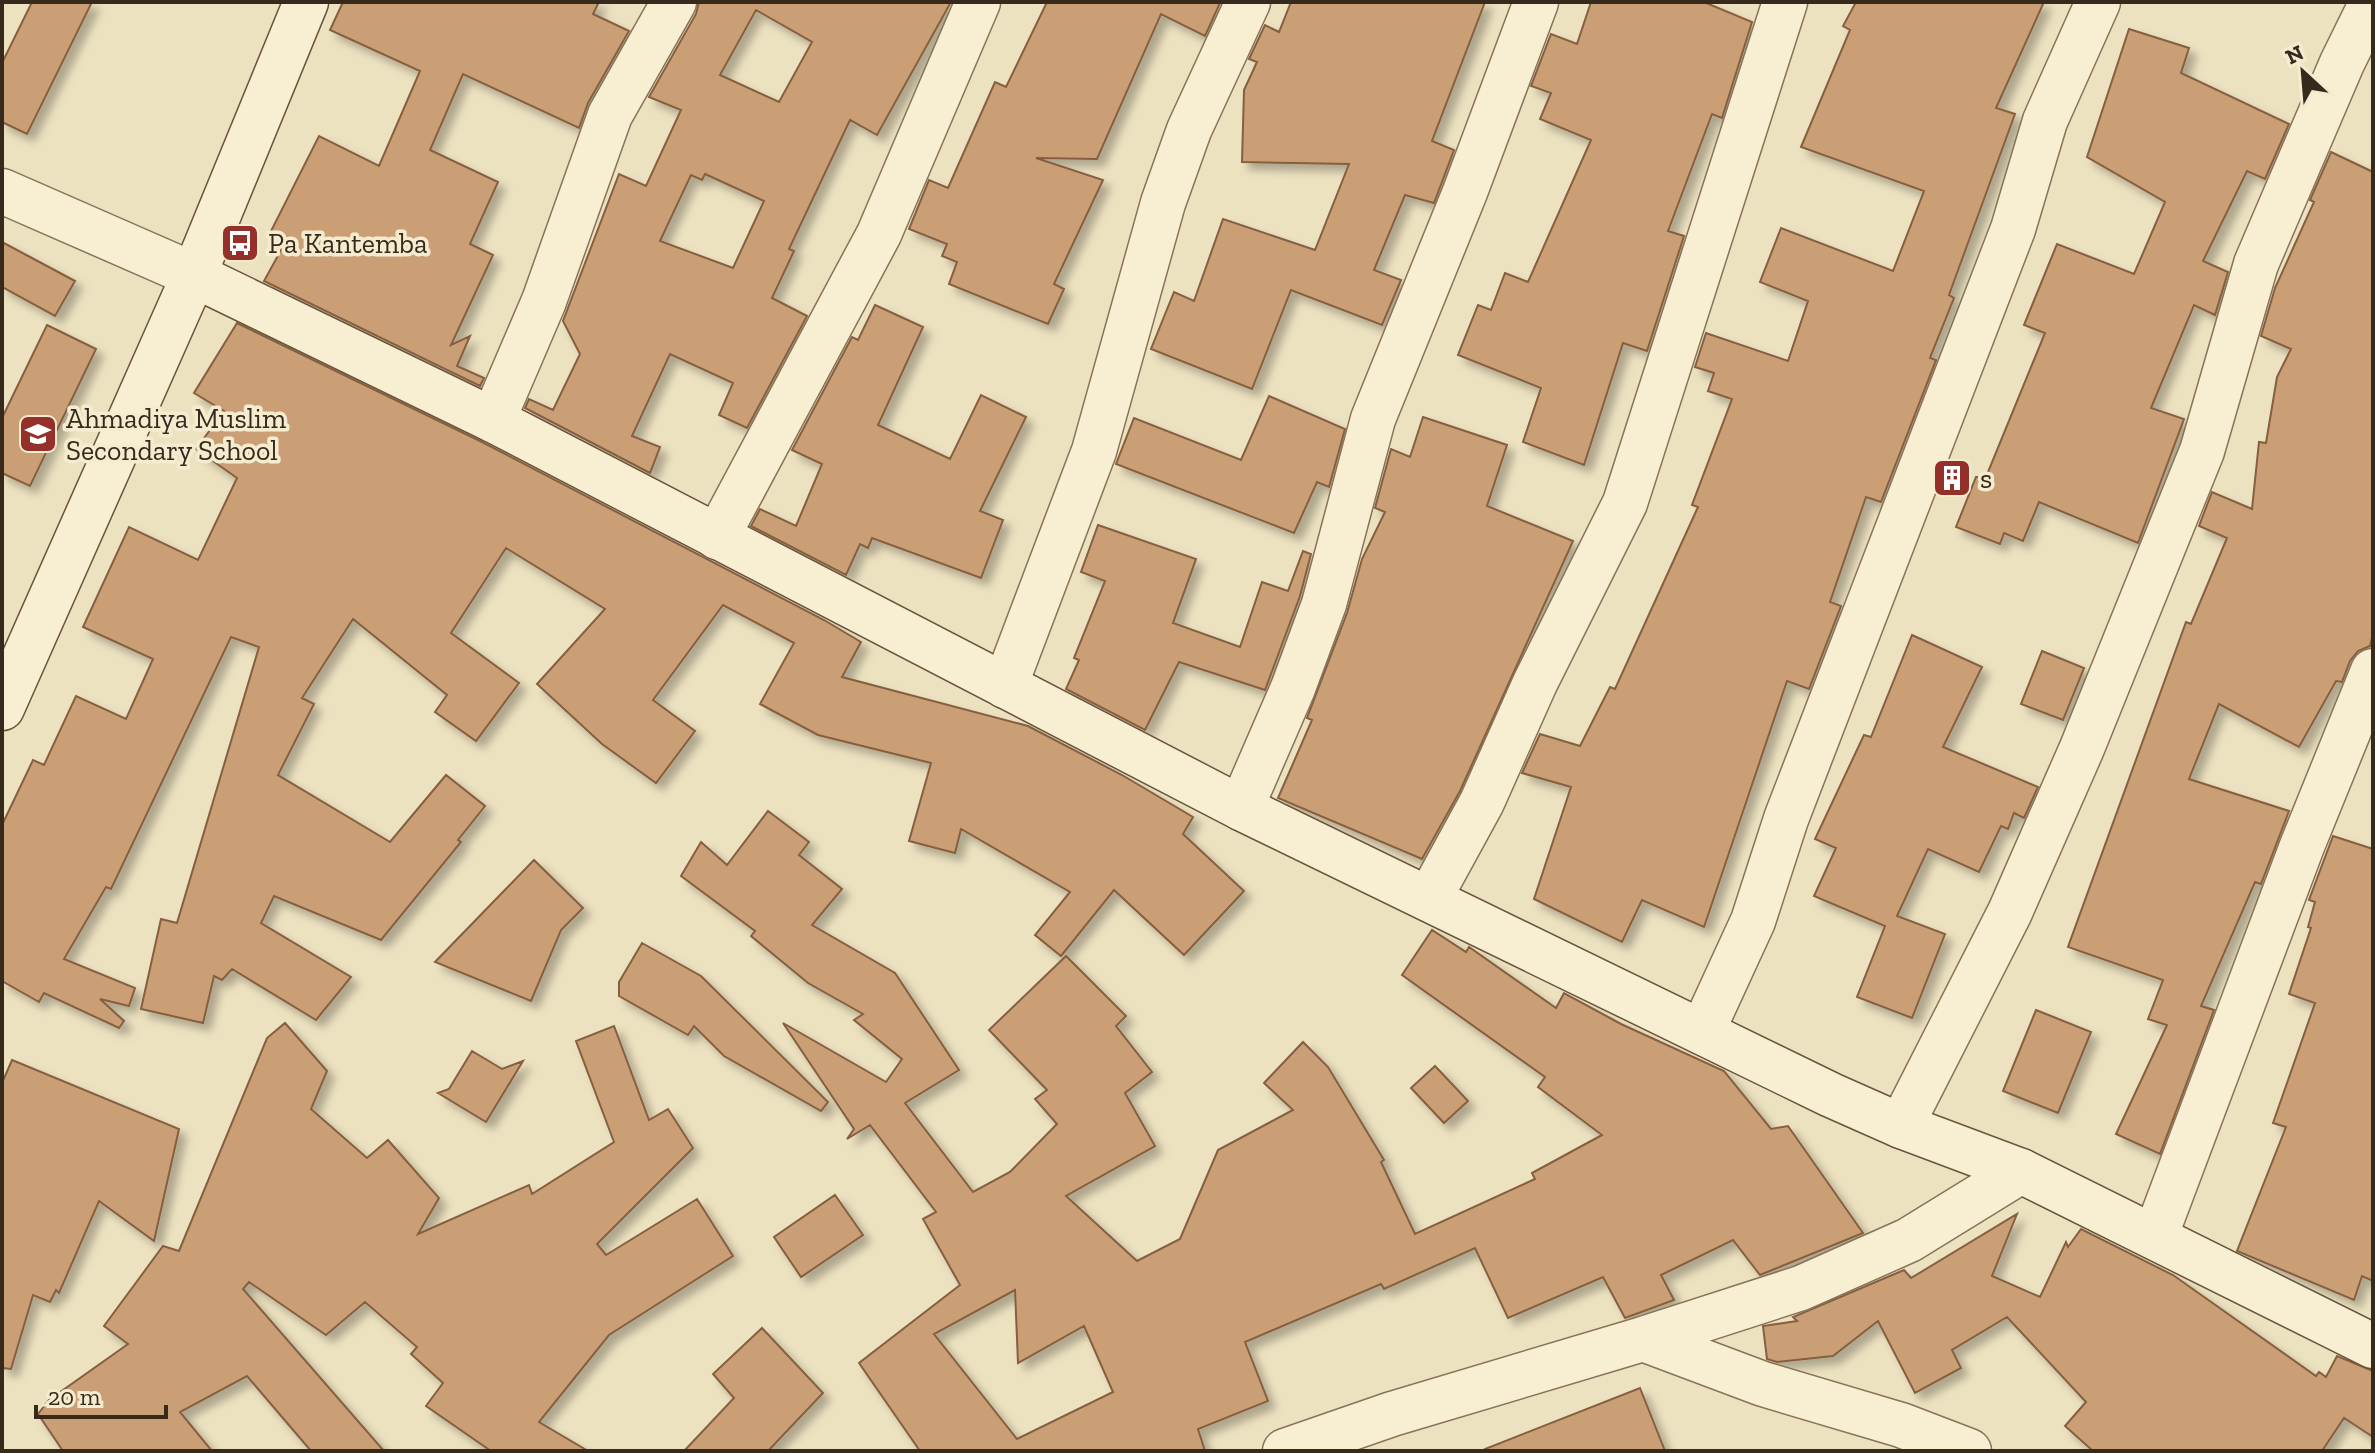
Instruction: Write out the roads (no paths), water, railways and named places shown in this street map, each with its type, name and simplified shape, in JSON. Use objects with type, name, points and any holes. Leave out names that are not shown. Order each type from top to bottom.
[{"type":"street","points":[[2,708],[194,275],[306,2]]},
{"type":"street","points":[[493,420],[544,301],[610,115],[674,2]]},
{"type":"street","points":[[717,537],[879,234],[978,2]]},
{"type":"street","points":[[1005,686],[1094,451],[1163,203],[1189,130],[1248,2]]},
{"type":"street","points":[[1241,808],[1293,688],[1324,604],[1373,419],[1465,192],[1536,2]]},
{"type":"street","points":[[1429,899],[1482,802],[1535,683],[1625,503],[1785,2]]},
{"type":"street","points":[[1702,1032],[1753,921],[1786,819],[2013,229],[2045,121],[2098,2]]},
{"type":"street","points":[[1901,1126],[2010,912],[2082,748],[2202,451],[2256,264],[2342,63],[2372,2]]},
{"type":"street","points":[[2,191],[194,275],[493,420],[1241,808],[1901,1126],[2021,1171],[2373,1346]]},
{"type":"street","points":[[2155,1237],[2302,846],[2373,671]]},
{"type":"street","points":[[1285,1451],[1392,1414],[1643,1339],[1814,1282],[1909,1240],[2021,1171]]},
{"type":"street","points":[[1643,1339],[1763,1384],[1901,1425],[1969,1451]]},
{"type":"place","name":"Pa Kantemba","points":[[240,243]]},
{"type":"place","name":"Ahmadiya Muslim Secondary School","points":[[38,434]]},
{"type":"place","name":"s","points":[[1952,478]]}]
